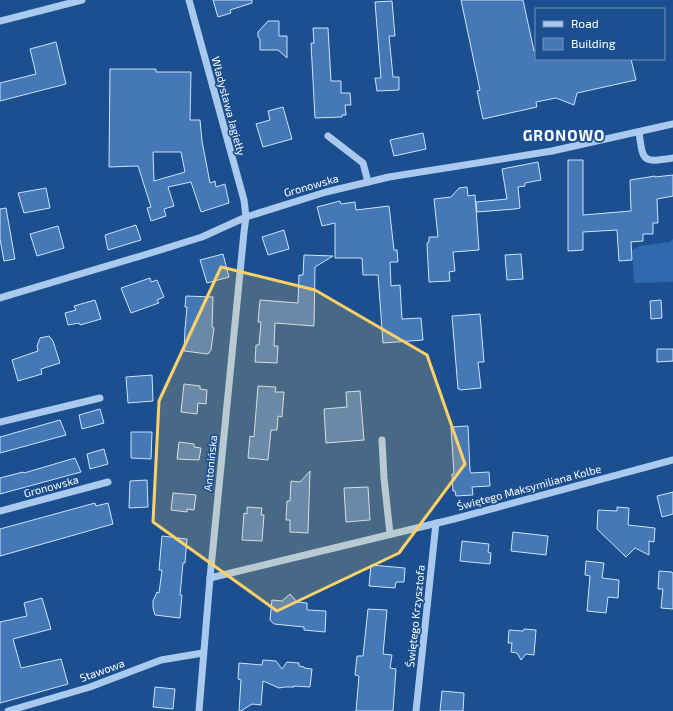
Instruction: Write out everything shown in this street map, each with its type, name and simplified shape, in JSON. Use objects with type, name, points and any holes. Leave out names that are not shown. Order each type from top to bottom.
[{"type":"street","points":[[0,21],[82,0]]},
{"type":"street","name":"Władysława Jagiełły","points":[[189,0],[244,200],[246,217]]},
{"type":"street","name":"Gronowska","points":[[0,298],[202,237],[246,217],[326,192],[389,176],[552,151],[673,124]]},
{"type":"street","points":[[639,132],[644,157],[652,161],[673,158]]},
{"type":"street","points":[[328,136],[364,163],[368,182]]},
{"type":"street","name":"Antonińska","points":[[199,711],[210,578],[246,217]]},
{"type":"street","points":[[0,422],[100,398]]},
{"type":"street","points":[[382,440],[384,478],[390,534]]},
{"type":"street","name":"Świętego Maksymiliana Kolbe","points":[[210,578],[436,523],[673,460]]},
{"type":"street","name":"Gronowska","points":[[0,511],[108,482]]},
{"type":"street","name":"Świętego Krzysztofa","points":[[416,711],[436,523]]},
{"type":"street","name":"Stawowa","points":[[8,711],[90,687],[161,660],[203,653]]},
{"type":"highlighted area","points":[[221,267],[315,290],[427,355],[465,464],[399,553],[277,611],[153,522],[159,401]]},
{"type":"shaded area","points":[[673,239],[673,282],[634,283],[632,250],[639,246],[669,242]]},
{"type":"building","points":[[213,0],[252,0],[252,3],[230,10],[231,13],[218,17]]},
{"type":"building","points":[[461,0],[523,0],[535,50],[535,60],[631,60],[636,80],[577,93],[574,105],[556,98],[536,102],[537,107],[483,119],[477,91],[480,90]]},
{"type":"building","points":[[392,1],[395,36],[389,36],[393,77],[399,77],[399,90],[377,91],[375,78],[381,78],[375,2]]},
{"type":"building","points":[[268,21],[279,21],[279,36],[287,36],[287,58],[278,50],[260,50],[260,39],[258,37],[258,32]]},
{"type":"building","points":[[313,28],[328,28],[331,81],[341,81],[341,93],[350,93],[351,105],[345,105],[346,115],[342,115],[342,117],[315,118],[311,43],[314,43]]},
{"type":"building","points":[[56,42],[66,84],[0,101],[0,83],[36,74],[30,49]]},
{"type":"building","points":[[110,69],[156,69],[156,72],[191,72],[190,120],[200,120],[202,141],[210,183],[215,181],[216,187],[225,184],[229,203],[201,212],[191,182],[168,187],[174,206],[164,209],[166,216],[151,221],[147,208],[151,207],[138,166],[109,167]],"holes":[[[153,152],[181,152],[185,172],[154,181]]]},
{"type":"building","points":[[283,107],[292,139],[263,147],[256,124],[270,120],[268,111]]},
{"type":"building","points":[[423,133],[426,149],[394,156],[390,140]]},
{"type":"building","points":[[568,160],[583,160],[583,215],[631,211],[630,180],[673,175],[673,196],[657,199],[658,223],[653,223],[653,234],[643,234],[643,241],[631,242],[632,260],[619,261],[617,230],[583,232],[583,250],[568,251]]},
{"type":"building","points":[[538,162],[541,180],[525,183],[525,186],[518,187],[520,208],[477,212],[476,202],[507,199],[502,169]]},
{"type":"building","points":[[467,187],[468,196],[475,195],[479,250],[453,252],[455,271],[449,272],[450,281],[429,282],[427,243],[429,242],[429,237],[438,237],[434,199],[451,197],[459,188]]},
{"type":"building","points":[[46,188],[50,208],[24,213],[18,193]]},
{"type":"building","points":[[340,201],[341,204],[355,202],[356,210],[389,206],[394,250],[397,250],[398,262],[390,262],[391,286],[400,285],[402,319],[421,318],[423,340],[383,343],[378,275],[363,275],[362,258],[335,258],[335,223],[322,226],[317,207]]},
{"type":"building","points":[[6,208],[15,259],[4,261],[0,239],[0,209]]},
{"type":"building","points":[[136,225],[141,240],[108,250],[105,235]]},
{"type":"building","points":[[58,226],[64,248],[37,256],[30,234]]},
{"type":"building","points":[[284,230],[289,249],[268,255],[262,237]]},
{"type":"building","points":[[223,254],[229,277],[207,283],[200,260]]},
{"type":"building","points":[[521,254],[523,279],[507,280],[505,255]]},
{"type":"building","points":[[304,255],[333,256],[315,267],[314,326],[275,323],[274,346],[278,346],[277,363],[255,362],[256,345],[259,345],[261,322],[258,322],[260,300],[298,303],[299,275],[303,275]]},
{"type":"building","points":[[150,278],[151,282],[157,280],[164,297],[157,300],[159,303],[131,313],[121,288]]},
{"type":"building","points":[[186,296],[213,297],[212,327],[214,328],[211,350],[208,354],[184,351],[187,307],[185,307]]},
{"type":"building","points":[[95,300],[101,319],[80,325],[79,323],[68,325],[65,313],[76,310],[74,306]]},
{"type":"building","points":[[661,300],[662,318],[651,319],[650,301]]},
{"type":"building","points":[[480,314],[484,362],[478,362],[481,388],[460,390],[458,389],[452,316]]},
{"type":"building","points":[[49,336],[53,341],[60,363],[41,369],[42,374],[18,381],[12,360],[38,351],[37,346],[40,338]]},
{"type":"building","points":[[657,349],[673,349],[673,361],[657,362]]},
{"type":"building","points":[[152,375],[153,401],[128,403],[126,377]]},
{"type":"building","points":[[184,384],[200,386],[200,389],[207,390],[206,404],[198,403],[197,414],[181,412]]},
{"type":"building","points":[[258,386],[276,387],[275,392],[284,392],[282,417],[278,416],[277,430],[271,430],[268,460],[248,458],[250,436],[254,437]]},
{"type":"building","points":[[360,391],[364,440],[326,443],[324,409],[347,407],[346,392]]},
{"type":"building","points":[[100,409],[104,423],[82,429],[79,415]]},
{"type":"building","points":[[60,420],[66,435],[0,453],[0,437]]},
{"type":"building","points":[[468,426],[470,471],[471,473],[489,472],[490,486],[472,487],[473,495],[456,496],[455,491],[453,491],[452,474],[454,474],[451,427]]},
{"type":"building","points":[[131,432],[152,432],[151,459],[131,458]]},
{"type":"building","points":[[179,442],[194,444],[194,447],[201,448],[199,460],[177,459]]},
{"type":"building","points":[[104,449],[108,464],[90,469],[87,454]]},
{"type":"building","points":[[75,458],[81,472],[0,494],[0,478],[24,473]]},
{"type":"building","points":[[310,471],[308,533],[290,532],[290,520],[286,520],[287,501],[290,501],[291,481],[300,482]]},
{"type":"building","points":[[147,480],[148,507],[129,508],[130,481]]},
{"type":"building","points":[[368,487],[370,520],[346,522],[344,488]]},
{"type":"building","points":[[673,492],[673,514],[662,517],[657,496]]},
{"type":"building","points":[[173,493],[196,495],[194,510],[187,509],[187,512],[171,510]]},
{"type":"building","points":[[95,503],[96,506],[108,503],[113,524],[0,556],[0,529]]},
{"type":"building","points":[[247,507],[262,508],[261,515],[264,515],[262,541],[242,540],[244,513],[247,514]]},
{"type":"building","points":[[617,507],[629,508],[628,525],[655,528],[654,542],[649,541],[649,555],[635,548],[626,557],[597,529],[598,510],[617,511]]},
{"type":"building","points":[[513,532],[548,536],[546,555],[511,551]]},
{"type":"building","points":[[162,536],[187,539],[180,595],[182,595],[180,618],[155,615],[153,608],[153,601],[157,592],[159,593],[162,570],[159,570]]},
{"type":"building","points":[[462,541],[489,544],[488,552],[491,553],[490,564],[460,561]]},
{"type":"building","points":[[586,561],[604,563],[602,578],[619,580],[618,598],[608,597],[606,613],[587,611],[590,576],[585,575]]},
{"type":"building","points":[[371,565],[405,568],[404,582],[396,582],[395,588],[369,586]]},
{"type":"building","points":[[659,571],[673,573],[673,609],[661,608],[663,589],[658,589]]},
{"type":"building","points":[[290,594],[297,602],[307,603],[307,610],[326,611],[325,632],[304,630],[304,627],[274,624],[270,620],[272,600],[282,601]]},
{"type":"building","points":[[42,598],[51,629],[13,639],[21,668],[61,659],[68,684],[0,703],[0,622],[27,616],[24,603]]},
{"type":"building","points":[[368,609],[387,610],[383,654],[392,655],[390,668],[396,669],[393,711],[356,711],[359,676],[355,675],[357,656],[363,656]]},
{"type":"building","points":[[524,629],[536,630],[534,655],[526,654],[521,660],[517,653],[511,652],[512,643],[508,643],[509,630],[523,631]]},
{"type":"building","points":[[263,660],[276,661],[282,669],[287,662],[299,663],[299,666],[312,669],[310,687],[294,686],[279,688],[263,681],[261,705],[252,704],[239,711],[241,680],[238,679],[239,663],[262,665]]},
{"type":"building","points":[[155,687],[175,689],[173,709],[153,707]]},
{"type":"building","points":[[442,691],[464,693],[463,711],[440,711]]},
{"type":"district","name":"GRONOWO","points":[[564,135]]}]
